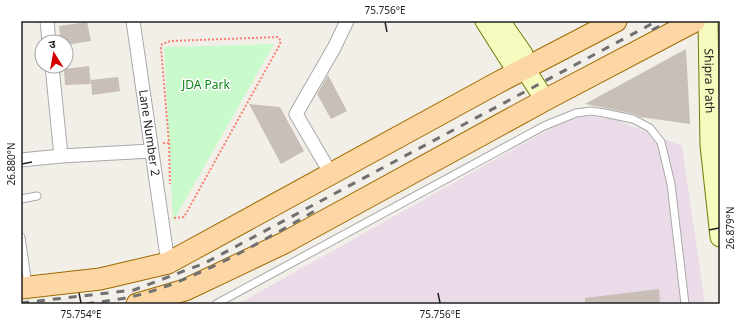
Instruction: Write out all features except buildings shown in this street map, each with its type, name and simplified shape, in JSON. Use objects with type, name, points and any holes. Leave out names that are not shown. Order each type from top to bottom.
[{"type":"main road","points":[[25,288],[100,279],[166,253],[331,174],[616,21]]},
{"type":"main road","points":[[137,304],[185,290],[284,243],[545,100],[695,21]]},
{"type":"street","points":[[47,21],[48,34]]},
{"type":"street","name":"Lane Number 2","points":[[133,21],[166,253]]},
{"type":"street","points":[[331,174],[296,114],[334,48],[347,21]]},
{"type":"street","points":[[485,21],[511,62],[525,69]]},
{"type":"street","points":[[500,21],[523,54],[525,69],[545,100]]},
{"type":"street","name":"Shipra Path","points":[[708,21],[720,237]]},
{"type":"street","points":[[53,74],[61,156]]},
{"type":"street","points":[[21,160],[150,147]]},
{"type":"lane","points":[[216,304],[544,126],[576,113],[591,111],[633,119],[650,128],[661,142],[671,184],[685,304]]},
{"type":"lane","points":[[21,199],[37,196]]},
{"type":"lane","points":[[21,237],[25,288]]},
{"type":"path","points":[[170,188],[169,143],[161,48],[162,44],[171,41],[278,37],[280,41],[279,46],[184,217],[175,218],[173,216]]},
{"type":"path","points":[[150,147],[169,143]]},
{"type":"shaded area","points":[[581,115],[614,119],[682,146],[705,304],[238,304],[555,126]]},
{"type":"green space","name":"JDA Park","points":[[274,44],[175,218],[173,222],[164,47]]},
{"type":"railway","points":[[21,303],[134,290],[205,263],[657,21]]},
{"type":"railway","points":[[652,30],[669,21]]},
{"type":"railway","points":[[86,304],[116,300],[146,293],[191,276],[235,255],[320,208]]}]
